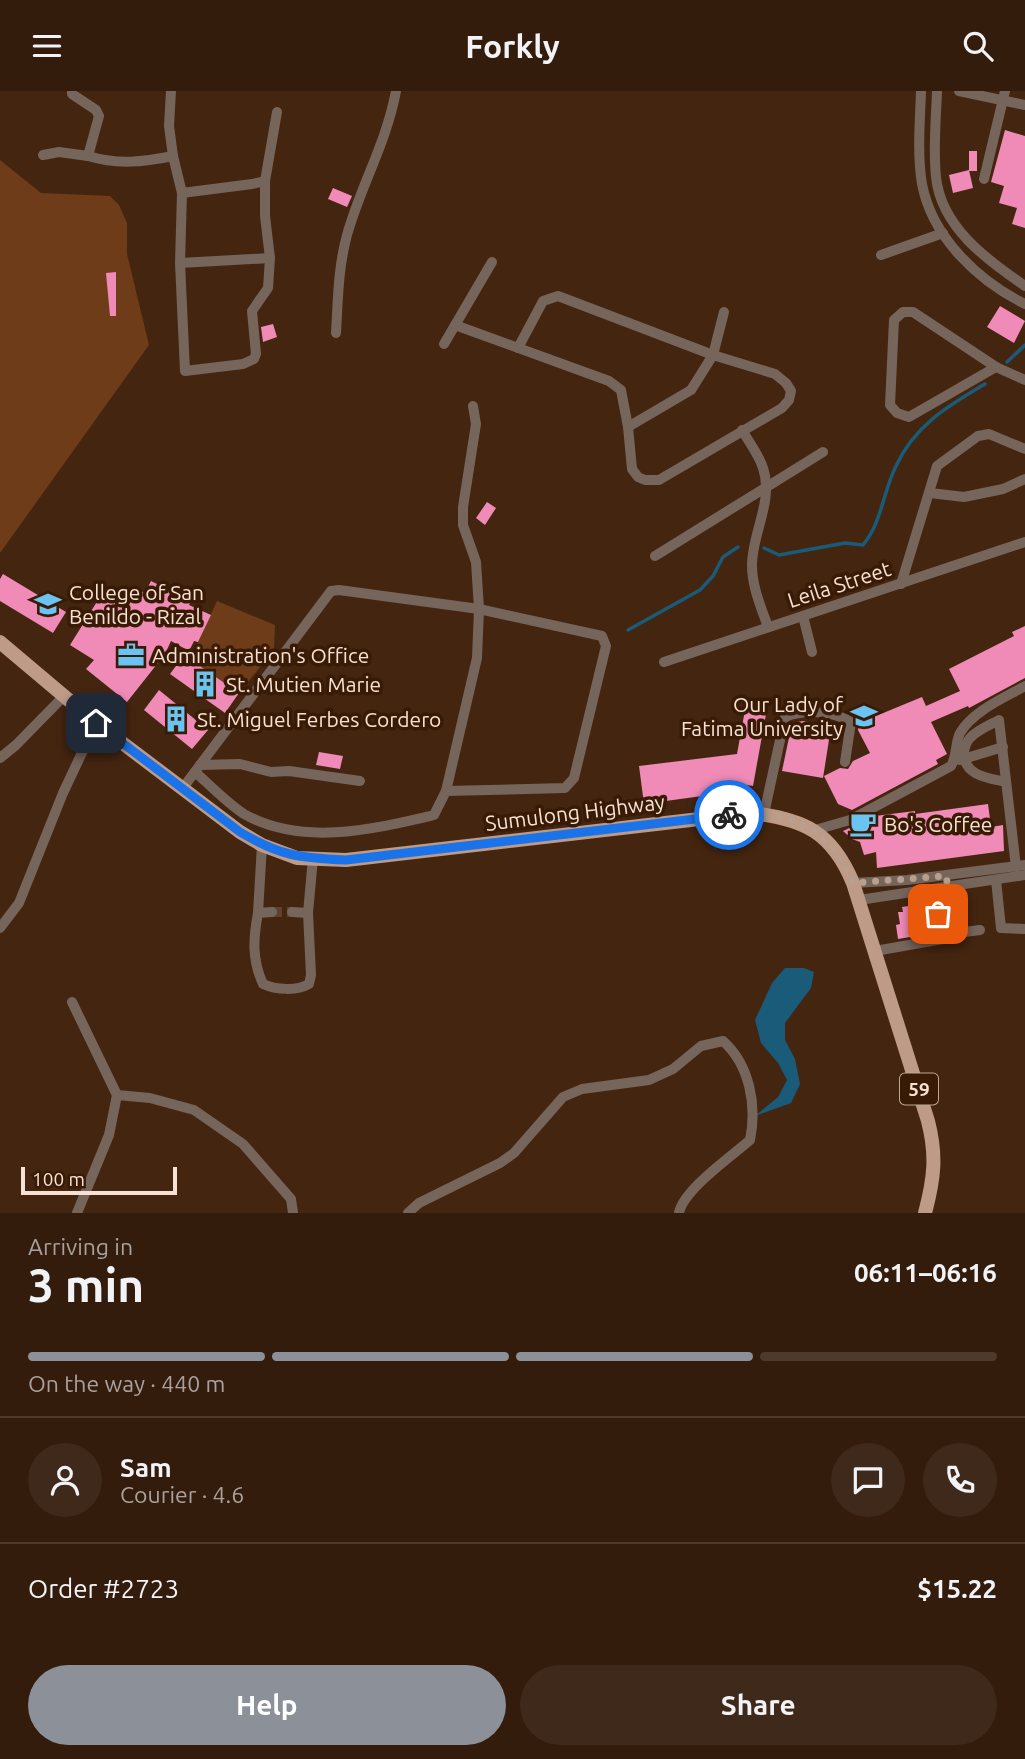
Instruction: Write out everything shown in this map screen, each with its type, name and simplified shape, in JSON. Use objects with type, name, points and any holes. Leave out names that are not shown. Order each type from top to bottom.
[{"type":"main road","name":"Sumulong Highway","points":[[0,642],[96,723],[240,832],[262,845],[297,858],[346,860],[751,813],[801,823],[815,830],[836,852],[853,883],[915,1075],[934,1147],[934,1168],[925,1213]]},
{"type":"street","points":[[72,91],[72,94],[96,110],[99,115],[88,156]]},
{"type":"street","points":[[171,91],[169,126],[182,193],[180,263],[185,371],[243,364],[254,359],[256,354],[253,311],[268,288],[270,258],[265,216],[265,181],[278,112]]},
{"type":"street","points":[[336,333],[339,274],[347,235],[386,136],[396,91]]},
{"type":"street","points":[[920,91],[921,176],[929,208],[962,258],[986,279],[1025,304]]},
{"type":"street","points":[[937,91],[936,179],[942,201],[958,229],[972,245],[997,267],[1025,286]]},
{"type":"street","points":[[959,91],[1004,96],[1025,105]]},
{"type":"street","points":[[984,179],[1004,96]]},
{"type":"street","points":[[43,155],[59,152],[109,162],[136,163],[173,156]]},
{"type":"street","points":[[182,193],[265,181]]},
{"type":"street","points":[[881,255],[943,233]]},
{"type":"street","points":[[180,263],[270,258]]},
{"type":"street","points":[[444,344],[492,262]]},
{"type":"street","points":[[455,325],[518,348],[609,381],[621,390],[632,469],[638,477],[645,480],[659,480],[782,408],[789,400],[791,391],[775,374],[713,355],[558,296],[543,301],[518,348]]},
{"type":"street","points":[[628,427],[691,390],[713,355],[724,311]]},
{"type":"street","points":[[996,367],[909,417],[897,412],[890,405],[894,320],[903,312],[913,312],[996,367],[1025,380]]},
{"type":"street","points":[[197,769],[244,814],[279,827],[323,833],[380,828],[434,815],[446,791],[477,658],[479,609],[476,562],[463,524],[463,507],[476,424],[473,406]]},
{"type":"street","points":[[742,430],[764,469],[764,511],[756,534],[752,564],[755,589],[768,627]]},
{"type":"street","points":[[901,584],[937,466],[978,436],[989,434],[1025,449]]},
{"type":"street","points":[[654,556],[822,452]]},
{"type":"street","points":[[930,493],[964,497],[1003,489],[1025,479]]},
{"type":"street","name":"Leila Street","points":[[664,661],[1025,542]]},
{"type":"street","points":[[182,789],[331,591],[479,609],[602,636],[606,646],[574,778],[565,788],[446,791]]},
{"type":"street","points":[[803,616],[812,652]]},
{"type":"street","points":[[959,761],[960,734],[973,719],[1025,686]]},
{"type":"street","points":[[0,758],[64,696]]},
{"type":"street","points":[[764,814],[785,717],[797,712],[839,715],[851,722],[845,762]]},
{"type":"street","points":[[859,900],[942,885],[1020,866],[999,720],[970,737],[959,761]]},
{"type":"street","points":[[0,928],[19,903],[63,793],[96,723]]},
{"type":"street","points":[[815,830],[850,820],[959,761],[1003,747]]},
{"type":"street","points":[[959,761],[978,775],[1006,782]]},
{"type":"street","points":[[197,769],[240,764],[271,772],[289,771],[360,781]]},
{"type":"street","points":[[262,845],[253,948],[256,968],[263,984],[272,988],[303,987],[309,983],[311,975],[308,913],[313,858]]},
{"type":"street","points":[[853,883],[942,885],[1025,875]]},
{"type":"street","points":[[996,880],[1001,928],[1025,929]]},
{"type":"street","points":[[942,885],[949,934],[980,930]]},
{"type":"street","points":[[875,951],[943,939],[942,885]]},
{"type":"street","points":[[258,913],[272,912]]},
{"type":"street","points":[[292,912],[308,913]]},
{"type":"street","points":[[72,1002],[117,1095],[109,1135],[78,1213]]},
{"type":"street","points":[[408,1213],[419,1203],[500,1163],[514,1153],[563,1097],[582,1089],[649,1080],[673,1069],[701,1046],[723,1041],[733,1050],[749,1085],[754,1110],[750,1140],[691,1192],[678,1213]]},
{"type":"street","points":[[117,1095],[150,1098],[194,1110],[243,1144],[291,1199],[293,1213]]},
{"type":"shaded area","points":[[0,160],[41,193],[110,196],[119,205],[127,223],[127,254],[149,345],[0,553]]},
{"type":"shaded area","points":[[217,601],[275,625],[274,650],[239,693],[190,659]]},
{"type":"water","points":[[785,968],[804,968],[814,972],[811,988],[785,1023],[785,1040],[795,1059],[800,1084],[791,1103],[755,1116],[778,1097],[787,1080],[778,1063],[761,1043],[755,1020],[772,983]]},
{"type":"building","points":[[1005,130],[1025,136],[1025,228],[1012,224],[1017,208],[999,203],[1004,186],[991,182]]},
{"type":"building","points":[[969,151],[977,151],[977,171],[969,171]]},
{"type":"building","points":[[969,170],[973,188],[953,193],[949,175]]},
{"type":"building","points":[[333,188],[352,196],[347,207],[328,199]]},
{"type":"building","points":[[116,272],[116,316],[110,316],[106,273]]},
{"type":"building","points":[[1000,306],[1025,321],[1014,343],[987,327]]},
{"type":"building","points":[[273,324],[277,337],[263,342],[261,327]]},
{"type":"building","points":[[487,502],[496,508],[485,525],[476,518]]},
{"type":"building","points":[[3,574],[66,612],[53,633],[0,601],[0,579]]},
{"type":"building","points":[[151,581],[191,601],[189,605],[211,615],[198,642],[194,641],[189,651],[171,641],[165,654],[127,702],[86,669],[94,660],[70,645],[103,592],[128,607],[137,589],[145,593]]},
{"type":"building","points":[[1025,626],[1025,678],[969,708],[968,706],[931,722],[947,754],[936,760],[938,764],[852,810],[838,804],[824,776],[840,768],[848,769],[853,761],[870,753],[858,730],[859,723],[922,697],[926,706],[960,691],[949,669],[1014,636],[1012,632]]},
{"type":"building","name":"St. Mutien Marie","points":[[184,655],[239,693],[225,713],[170,674]]},
{"type":"building","name":"St. Miguel Ferbes Cordero","points":[[159,690],[208,730],[192,749],[144,710]]},
{"type":"building","points":[[745,710],[766,714],[753,786],[724,781],[724,793],[644,804],[639,766],[737,754]]},
{"type":"building","points":[[803,721],[831,727],[823,778],[782,771],[792,723]]},
{"type":"building","points":[[319,752],[343,756],[340,769],[316,765]]},
{"type":"building","points":[[988,804],[991,827],[1003,825],[1004,851],[877,868],[876,852],[864,855],[860,842],[843,831],[875,816],[915,811],[915,814]]},
{"type":"building","points":[[921,904],[922,909],[929,908],[934,933],[898,939],[898,912],[903,912],[902,907]]},
{"type":"waterway","points":[[1007,362],[1025,345]]},
{"type":"waterway","points":[[764,548],[779,555],[845,543],[863,545],[874,527],[896,466],[913,439],[934,418],[985,384]]},
{"type":"waterway","points":[[628,630],[700,590],[713,576],[723,557],[738,547]]},
{"type":"tunnel","points":[[272,912],[292,912]]},
{"type":"way so far","points":[[729,815],[764,814],[786,818],[815,830],[836,852],[853,883],[946,876],[948,887],[933,889],[938,914]]},
{"type":"place","name":"College of San Benildo - Rizal","points":[[48,604]]},
{"type":"place","name":"Administration's Office","points":[[131,655]]},
{"type":"place","name":"St. Mutien Marie","points":[[205,684]]},
{"type":"place","name":"Our Lady of Fatima University","points":[[864,716]]},
{"type":"place","name":"St. Miguel Ferbes Cordero","points":[[176,719]]},
{"type":"place","name":"Bo's Coffee","points":[[863,824]]},
{"type":"route","points":[[96,723],[240,832],[262,845],[297,858],[346,860],[729,815]]}]
